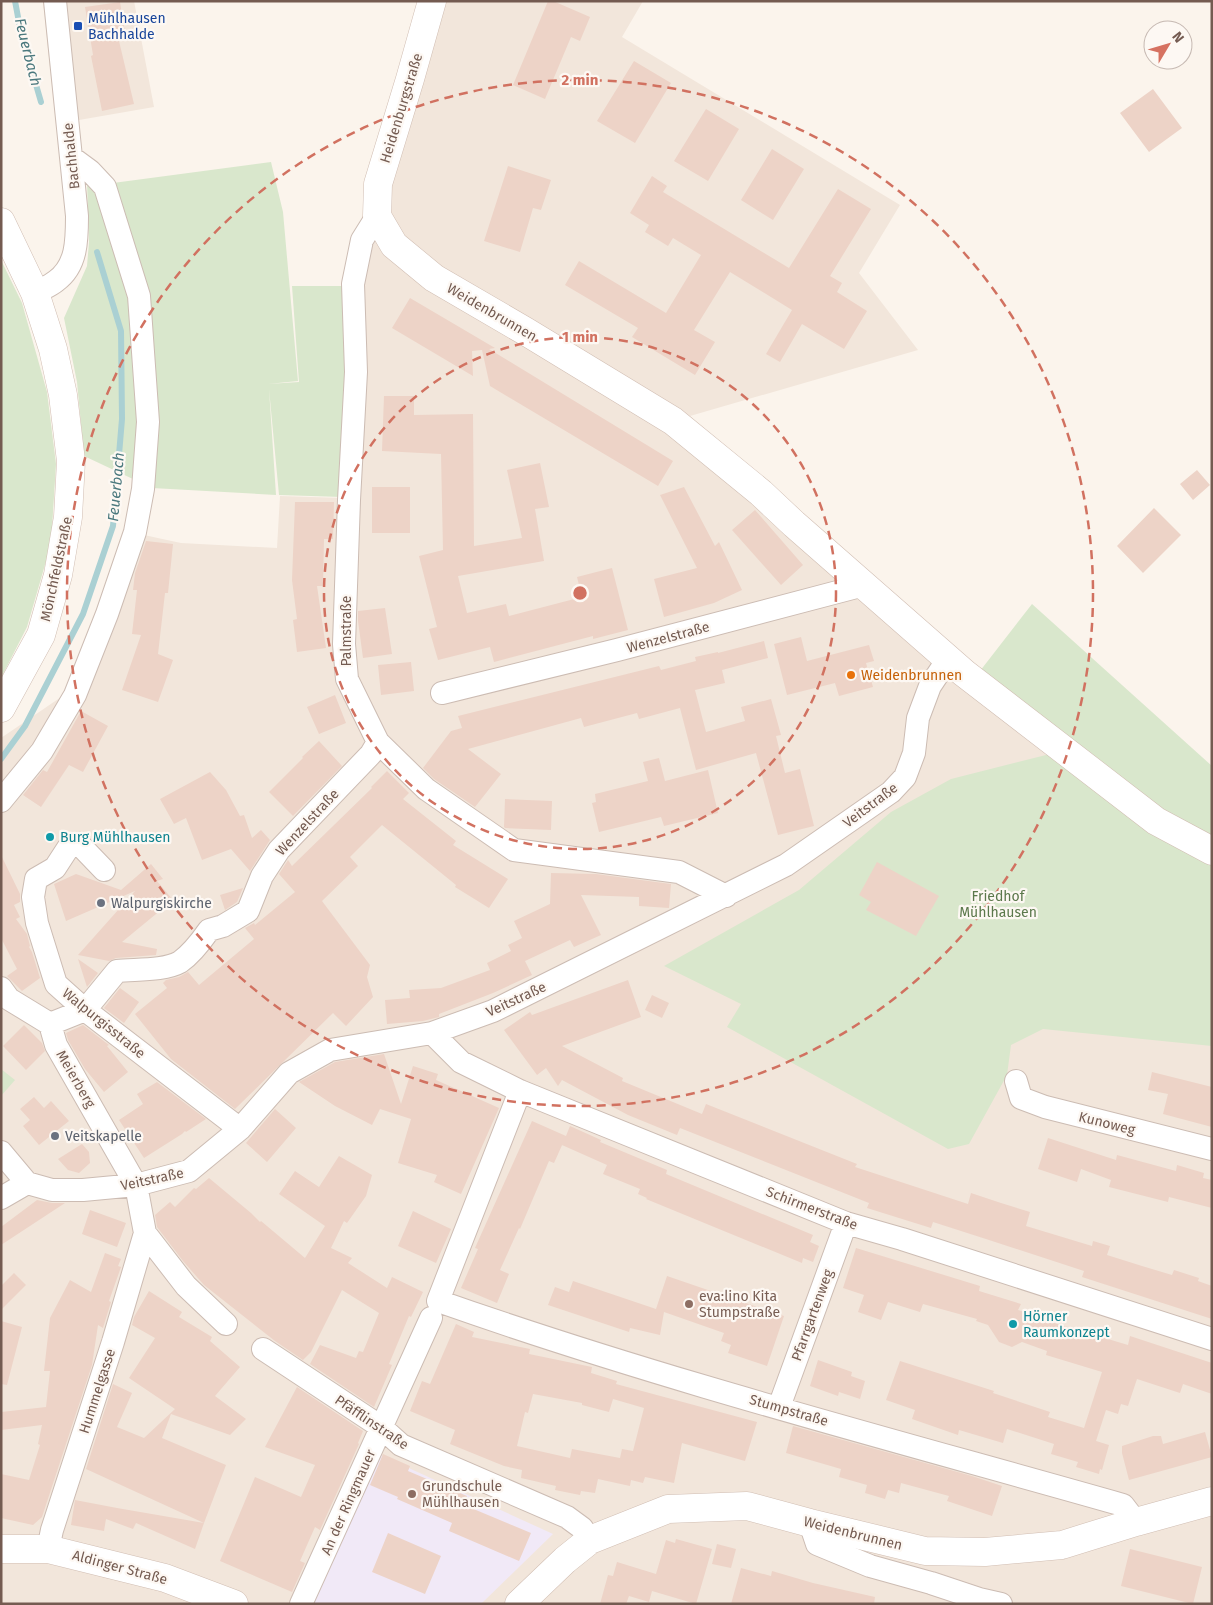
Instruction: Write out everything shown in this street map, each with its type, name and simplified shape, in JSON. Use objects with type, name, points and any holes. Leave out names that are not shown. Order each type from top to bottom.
[{"type":"street","name":"Bachhalde","points":[[35,292],[56,281],[72,262],[77,242],[77,216],[55,1]]},
{"type":"street","name":"Heidenburgstraße","points":[[377,216],[378,184],[432,1]]},
{"type":"street","points":[[1,802],[42,751],[75,695],[107,614],[132,541],[143,489],[148,422],[139,296],[105,187],[90,171],[71,157]]},
{"type":"street","name":"Weidenbrunnen","points":[[377,216],[394,245],[434,278],[525,330],[672,421],[761,493],[964,673],[1156,820],[1212,851]]},
{"type":"street","name":"Palmstraße","points":[[377,216],[362,240],[353,284],[356,372],[344,644],[346,679],[378,742],[426,789],[514,850],[679,872],[726,896]]},
{"type":"street","name":"Mönchfeldstraße","points":[[1,222],[35,292],[53,349],[63,395],[71,460],[68,517],[58,575],[41,635],[1,708]]},
{"type":"street","name":"Wenzelstraße","points":[[442,693],[617,650],[864,585]]},
{"type":"street","name":"Veitstraße","points":[[27,1183],[52,1190],[83,1190],[136,1185],[189,1171],[240,1129],[289,1073],[330,1050],[432,1033],[493,1011],[786,865],[890,792],[905,777],[914,753],[918,718],[930,686],[948,659]]},
{"type":"street","name":"Wenzelstraße","points":[[50,1024],[85,1010],[117,971],[160,968],[180,962],[202,941],[209,930],[223,926],[248,911],[262,876],[278,850],[371,754],[378,742]]},
{"type":"street","name":"Walpurgisstraße","points":[[104,870],[79,844],[68,848],[55,868],[36,879],[33,897],[37,923],[56,984],[85,1010],[240,1129]]},
{"type":"street","points":[[1,988],[9,999],[50,1024]]},
{"type":"street","name":"Meierberg","points":[[50,1024],[56,1045],[136,1185]]},
{"type":"street","name":"Schirmerstraße","points":[[432,1033],[461,1062],[520,1091],[846,1223],[902,1239],[1212,1339]]},
{"type":"street","name":"Kunoweg","points":[[1016,1081],[1021,1098],[1045,1107],[1212,1149]]},
{"type":"street","name":"An der Ringmauer","points":[[301,1604],[434,1309],[520,1091]]},
{"type":"street","points":[[1,1152],[27,1183],[1,1198]]},
{"type":"street","points":[[136,1185],[145,1233],[186,1286],[226,1324]]},
{"type":"street","name":"Pfarrgartenweg","points":[[779,1407],[846,1223]]},
{"type":"street","name":"Hummelgasse","points":[[48,1549],[52,1530],[113,1342],[145,1233]]},
{"type":"street","name":"Stumpstraße","points":[[434,1309],[574,1347],[1123,1505],[1136,1522]]},
{"type":"street","name":"Pfäfflinstraße","points":[[263,1350],[381,1427],[401,1445],[567,1516],[582,1528],[590,1540]]},
{"type":"street","name":"Weidenbrunnen","points":[[519,1604],[565,1560],[590,1540],[668,1509],[748,1506],[810,1523],[925,1550],[985,1552],[1062,1545],[1212,1501]]},
{"type":"street","points":[[810,1523],[817,1544],[870,1566],[931,1583],[978,1601],[1001,1604]]},
{"type":"street","name":"Aldinger Straße","points":[[1,1549],[48,1549],[165,1578],[234,1604]]},
{"type":"shaded area","points":[[43,1],[134,1],[154,107],[56,124]]},
{"type":"shaded area","points":[[441,1],[643,1],[622,37],[900,205],[859,273],[918,350],[690,416],[768,483],[963,661],[1212,842],[1212,1604],[1,1604],[1,738],[67,693],[130,532],[181,543],[277,548],[280,496],[343,498],[346,283],[388,183]]},
{"type":"shaded area","name":"Grundschule Mühlhausen","points":[[378,1454],[553,1534],[481,1604],[307,1604]]},
{"type":"green space","points":[[271,162],[283,212],[298,381],[268,384],[299,382],[292,286],[344,286],[348,373],[342,497],[279,495],[269,389],[276,495],[152,488],[84,456],[77,382],[64,318],[87,266],[89,242],[87,182],[113,183]]},
{"type":"green space","points":[[1,260],[22,303],[47,392],[56,464],[51,544],[27,627],[1,678]]},
{"type":"green space","points":[[1032,604],[1212,766],[1212,841],[1181,824],[980,671]]},
{"type":"green space","name":"Friedhof Mühlhausen","points":[[1050,754],[1212,863],[1212,1046],[1043,1029],[1011,1045],[1007,1075],[969,1144],[948,1149],[727,1027],[741,1004],[664,966],[799,890],[891,812],[951,779]]},
{"type":"green space","points":[[1,1069],[15,1080],[1,1096]]},
{"type":"building","points":[[548,1],[553,1],[590,17],[580,41],[571,37],[545,99],[513,85]]},
{"type":"building","points":[[120,2],[126,39],[119,41],[134,104],[102,111],[91,56],[93,55],[85,7]]},
{"type":"building","points":[[634,61],[671,83],[635,143],[597,121]]},
{"type":"building","points":[[1153,89],[1182,128],[1149,152],[1120,113]]},
{"type":"building","points":[[706,109],[739,129],[708,181],[674,161]]},
{"type":"building","points":[[772,149],[804,169],[773,220],[741,200]]},
{"type":"building","points":[[508,166],[551,180],[541,210],[533,208],[520,252],[484,241]]},
{"type":"building","points":[[652,176],[667,186],[663,192],[789,268],[838,189],[871,209],[830,276],[842,283],[837,292],[867,311],[844,349],[802,324],[780,362],[766,354],[792,310],[730,272],[694,330],[715,342],[695,375],[632,337],[638,328],[565,285],[579,261],[666,313],[701,255],[673,238],[668,246],[645,232],[649,225],[630,213]]},
{"type":"building","points":[[410,298],[495,348],[489,349],[673,461],[658,486],[490,386],[482,350],[472,351],[473,376],[392,328]]},
{"type":"building","points":[[384,396],[414,396],[414,415],[473,414],[474,546],[522,538],[507,470],[540,463],[549,507],[535,509],[544,561],[458,576],[467,613],[506,604],[509,616],[582,597],[577,577],[612,568],[628,630],[593,639],[593,636],[494,662],[490,647],[438,660],[429,629],[437,627],[419,556],[443,550],[441,454],[382,451]]},
{"type":"building","points":[[1197,470],[1210,485],[1193,500],[1180,484]]},
{"type":"building","points":[[372,487],[410,487],[410,533],[372,533]]},
{"type":"building","points":[[684,487],[715,546],[719,542],[742,590],[714,603],[664,617],[654,579],[697,568],[660,495]]},
{"type":"building","points":[[295,502],[334,502],[333,539],[324,539],[323,586],[317,586],[326,648],[297,652],[293,620],[297,619],[292,580]]},
{"type":"building","points":[[1154,508],[1181,535],[1143,573],[1117,546]]},
{"type":"building","points":[[755,510],[803,565],[781,585],[732,530]]},
{"type":"building","points":[[146,541],[173,544],[168,593],[165,593],[158,654],[173,660],[158,702],[122,690],[141,635],[132,634],[137,590],[133,590],[135,573]]},
{"type":"building","points":[[385,608],[392,654],[363,658],[358,611]]},
{"type":"building","points":[[801,637],[807,661],[869,645],[874,661],[866,663],[873,687],[839,696],[835,683],[787,695],[774,644]]},
{"type":"building","points":[[764,641],[768,658],[722,670],[725,683],[695,690],[706,732],[745,721],[741,707],[771,699],[781,735],[776,736],[785,773],[800,769],[814,826],[778,835],[756,753],[696,770],[680,708],[639,719],[637,713],[584,727],[581,718],[468,749],[501,774],[475,807],[434,779],[423,768],[451,731],[462,728],[458,716],[659,666],[661,670],[696,661],[695,657]]},
{"type":"building","points":[[411,662],[414,691],[381,695],[378,665]]},
{"type":"building","points":[[335,695],[346,723],[319,734],[307,707]]},
{"type":"building","points":[[81,711],[108,726],[83,772],[69,765],[41,807],[23,795],[43,770],[47,772]]},
{"type":"building","points":[[319,741],[342,766],[293,816],[269,792]]},
{"type":"building","points":[[659,758],[665,781],[708,770],[718,813],[664,826],[661,817],[599,832],[592,803],[596,802],[595,794],[648,781],[643,762]]},
{"type":"building","points":[[387,771],[409,793],[403,799],[456,841],[453,845],[508,879],[489,908],[455,887],[456,885],[382,825],[350,857],[358,866],[322,901],[370,965],[367,977],[373,997],[346,1026],[333,1013],[235,1109],[171,1059],[135,1014],[167,988],[163,983],[166,980],[179,977],[188,972],[199,985],[254,939],[245,928],[254,923],[255,925],[295,892],[279,874],[288,860],[292,866]]},
{"type":"building","points":[[210,772],[226,790],[240,816],[244,815],[252,838],[261,830],[270,840],[250,871],[231,849],[202,860],[186,818],[174,824],[160,799]]},
{"type":"building","points":[[505,799],[552,801],[551,830],[505,828]]},
{"type":"building","points":[[1,855],[20,894],[20,902],[14,905],[20,917],[16,919],[27,934],[29,947],[40,978],[22,991],[7,976],[17,969],[1,938]]},
{"type":"building","points":[[877,862],[939,896],[916,936],[866,910],[871,902],[859,895]]},
{"type":"building","points":[[151,864],[163,879],[157,881],[173,900],[122,942],[157,949],[156,955],[116,958],[109,961],[78,955],[135,891],[66,921],[54,884],[76,874],[121,890]]},
{"type":"building","points":[[551,873],[596,874],[671,884],[669,908],[639,906],[639,897],[581,895],[601,935],[574,947],[570,940],[525,961],[532,975],[493,993],[439,1014],[439,1017],[423,1021],[387,1024],[385,1000],[410,998],[409,990],[441,988],[490,970],[487,963],[511,951],[508,945],[522,938],[514,921],[550,904]]},
{"type":"building","points":[[243,888],[237,902],[225,910],[220,895]]},
{"type":"building","points":[[78,959],[98,973],[87,987]]},
{"type":"building","points":[[628,980],[641,1017],[562,1046],[623,1078],[622,1081],[702,1114],[706,1104],[857,1164],[855,1167],[968,1204],[971,1193],[1030,1212],[1026,1226],[1092,1246],[1093,1241],[1110,1246],[1107,1255],[1172,1275],[1174,1270],[1199,1278],[1198,1281],[1212,1286],[1212,1319],[1082,1277],[1084,1271],[989,1240],[933,1222],[931,1228],[867,1208],[869,1203],[680,1128],[677,1135],[628,1115],[562,1080],[558,1086],[546,1068],[537,1075],[504,1030],[530,1012],[532,1015]]},
{"type":"building","points":[[120,988],[139,1002],[124,1023],[104,1008]]},
{"type":"building","points":[[652,995],[669,1003],[662,1018],[645,1010]]},
{"type":"building","points":[[24,1025],[42,1043],[45,1051],[26,1070],[3,1046]]},
{"type":"building","points":[[83,1025],[109,1045],[107,1046],[128,1072],[104,1092],[85,1069],[68,1040],[66,1033]]},
{"type":"building","points":[[384,1054],[401,1104],[413,1066],[438,1074],[436,1080],[499,1108],[461,1194],[434,1182],[437,1175],[398,1163],[411,1119],[380,1109],[372,1125],[335,1106],[299,1082],[335,1062]]},
{"type":"building","points":[[1152,1072],[1212,1087],[1212,1127],[1163,1114],[1168,1094],[1148,1090]]},
{"type":"building","points":[[157,1082],[206,1119],[144,1158],[119,1120],[143,1104],[137,1094]]},
{"type":"building","points":[[34,1097],[44,1108],[51,1101],[69,1121],[39,1145],[23,1126],[30,1120],[20,1109]]},
{"type":"building","points":[[275,1109],[296,1128],[267,1162],[246,1143]]},
{"type":"building","points":[[532,1121],[566,1136],[570,1126],[601,1140],[600,1142],[667,1170],[666,1174],[813,1235],[810,1242],[819,1246],[813,1262],[803,1258],[802,1263],[646,1199],[638,1194],[640,1189],[603,1174],[607,1165],[562,1145],[554,1163],[549,1161],[500,1270],[509,1274],[497,1303],[461,1288],[478,1249],[475,1248]]},
{"type":"building","points":[[1048,1138],[1116,1160],[1117,1155],[1176,1171],[1177,1165],[1204,1173],[1203,1178],[1212,1180],[1212,1208],[1169,1197],[1168,1202],[1109,1187],[1111,1180],[1081,1169],[1077,1182],[1038,1169]]},
{"type":"building","points":[[82,1144],[89,1152],[90,1163],[79,1173],[68,1170],[58,1159]]},
{"type":"building","points":[[339,1156],[372,1175],[366,1196],[347,1223],[344,1221],[331,1248],[352,1258],[348,1263],[387,1288],[392,1277],[423,1292],[411,1317],[409,1316],[389,1364],[392,1365],[374,1407],[310,1364],[320,1345],[356,1358],[359,1351],[363,1352],[379,1313],[342,1290],[311,1352],[303,1360],[275,1341],[204,1285],[157,1227],[155,1215],[170,1202],[175,1207],[194,1188],[196,1189],[209,1178],[305,1258],[325,1226],[279,1194],[295,1171],[319,1187]]},
{"type":"building","points":[[37,1200],[65,1203],[1,1245],[1,1227]]},
{"type":"building","points":[[90,1210],[126,1223],[117,1247],[82,1234]]},
{"type":"building","points":[[413,1211],[451,1229],[436,1263],[398,1246]]},
{"type":"building","points":[[856,1248],[980,1286],[979,1291],[1021,1304],[1018,1310],[1042,1317],[1041,1319],[1128,1345],[1130,1336],[1212,1363],[1212,1394],[1183,1384],[1180,1393],[1137,1379],[1128,1406],[1121,1404],[1118,1414],[1106,1410],[1096,1441],[1109,1445],[1102,1470],[1100,1469],[1099,1474],[1076,1467],[1078,1462],[1051,1454],[1054,1444],[1007,1429],[1003,1443],[959,1430],[958,1435],[912,1419],[915,1410],[886,1400],[900,1361],[994,1391],[993,1393],[1050,1412],[1048,1417],[1084,1428],[1102,1372],[1046,1355],[1047,1351],[1022,1342],[1012,1347],[999,1342],[988,1325],[976,1321],[977,1319],[923,1304],[920,1312],[888,1302],[881,1320],[858,1312],[864,1295],[843,1288]]},
{"type":"building","points":[[105,1253],[121,1259],[118,1266],[121,1267],[109,1301],[111,1302],[103,1328],[98,1325],[92,1365],[42,1517],[33,1525],[1,1518],[1,1474],[29,1480],[40,1445],[38,1444],[42,1425],[1,1430],[1,1412],[46,1407],[50,1371],[44,1371],[50,1318],[70,1280],[91,1292]]},
{"type":"building","points":[[14,1273],[26,1285],[1,1310],[1,1286]]},
{"type":"building","points":[[667,1276],[784,1316],[767,1366],[728,1353],[731,1345],[721,1341],[724,1333],[664,1312],[660,1335],[630,1328],[629,1332],[548,1305],[555,1287],[569,1292],[573,1281],[656,1309]]},
{"type":"building","points":[[149,1291],[182,1312],[179,1317],[212,1337],[210,1341],[240,1367],[215,1396],[246,1419],[230,1435],[171,1414],[162,1438],[226,1465],[204,1523],[86,1469],[113,1384],[132,1393],[117,1427],[144,1438],[175,1409],[129,1378],[155,1338],[132,1325],[134,1317]]},
{"type":"building","points":[[1,1321],[22,1327],[7,1385],[1,1384]]},
{"type":"building","points":[[456,1324],[474,1332],[472,1337],[530,1349],[529,1354],[592,1367],[591,1373],[617,1381],[616,1384],[757,1422],[745,1461],[682,1443],[674,1483],[645,1477],[643,1483],[631,1480],[630,1486],[598,1479],[595,1493],[581,1491],[580,1495],[555,1490],[556,1486],[521,1478],[522,1470],[504,1466],[450,1444],[455,1430],[410,1411],[422,1381],[430,1384]],"holes":[[[533,1394],[582,1403],[582,1405],[609,1412],[613,1399],[644,1408],[633,1451],[622,1449],[620,1458],[572,1449],[570,1458],[517,1446],[525,1412],[528,1413]]]},
{"type":"building","points":[[818,1360],[852,1372],[851,1376],[865,1381],[860,1399],[839,1392],[838,1396],[810,1386]]},
{"type":"building","points":[[297,1387],[363,1431],[359,1444],[320,1530],[315,1527],[300,1561],[305,1563],[292,1592],[220,1561],[255,1477],[301,1497],[315,1465],[265,1447]]},
{"type":"building","points":[[793,1426],[1002,1486],[992,1516],[947,1501],[949,1496],[901,1483],[899,1493],[888,1490],[885,1499],[865,1493],[867,1485],[839,1477],[841,1469],[786,1453]]},
{"type":"building","points":[[1205,1432],[1212,1457],[1129,1480],[1122,1446],[1153,1436],[1161,1436],[1163,1444]]},
{"type":"building","points":[[383,1454],[410,1466],[408,1471],[467,1496],[464,1505],[531,1533],[519,1561],[449,1531],[452,1523],[370,1485]]},
{"type":"building","points":[[75,1500],[204,1523],[195,1549],[136,1523],[133,1529],[106,1519],[104,1531],[71,1525]]},
{"type":"building","points":[[388,1533],[441,1556],[425,1594],[372,1572]]},
{"type":"building","points":[[676,1539],[712,1549],[696,1604],[652,1591],[649,1602],[629,1596],[626,1604],[600,1604],[608,1575],[613,1576],[617,1562],[656,1574],[666,1540],[675,1543]]},
{"type":"building","points":[[717,1544],[736,1549],[731,1568],[712,1564]]},
{"type":"building","points":[[1130,1549],[1202,1567],[1193,1604],[1121,1586]]},
{"type":"building","points":[[741,1568],[771,1576],[772,1571],[813,1583],[875,1597],[874,1604],[731,1604]]},
{"type":"waterway","name":"Feuerbach","points":[[15,1],[21,33],[41,102]]},
{"type":"waterway","name":"Feuerbach","points":[[1,759],[25,726],[83,614],[113,526],[122,419],[121,331],[97,252]]},
{"type":"place","name":"Mühlhausen Bachhalde","points":[[78,26]]},
{"type":"place","name":"Weidenbrunnen","points":[[851,675]]},
{"type":"place","name":"Burg Mühlhausen","points":[[50,837]]},
{"type":"place","name":"Walpurgiskirche","points":[[101,903]]},
{"type":"place","name":"Veitskapelle","points":[[55,1136]]},
{"type":"place","name":"eva:lino Kita Stumpstraße","points":[[689,1304]]},
{"type":"place","name":"Hörner Raumkonzept","points":[[1013,1324]]},
{"type":"place","name":"Grundschule Mühlhausen","points":[[412,1494]]}]
